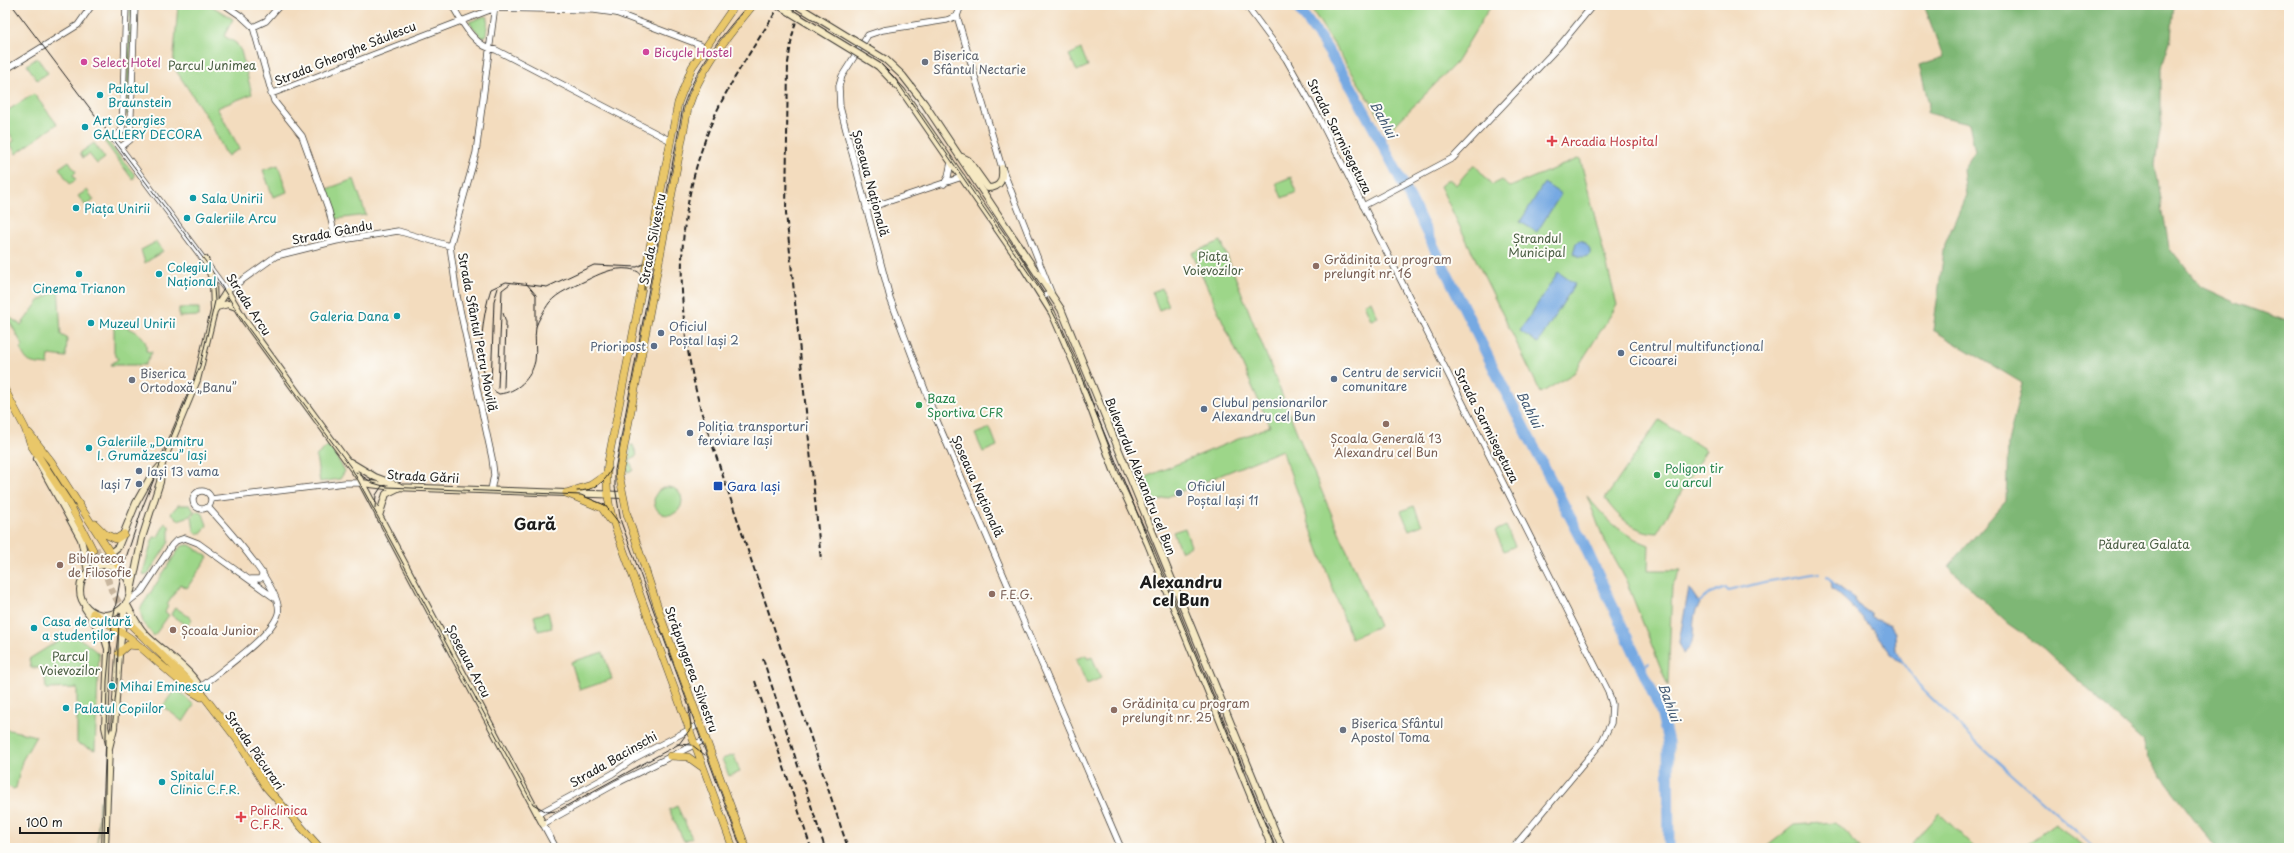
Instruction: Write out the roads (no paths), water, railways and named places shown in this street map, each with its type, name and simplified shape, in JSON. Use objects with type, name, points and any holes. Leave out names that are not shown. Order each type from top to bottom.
[{"type":"main road","name":"Strada Silvestru","points":[[607,495],[607,474],[669,140],[683,86],[703,48],[735,5]]},
{"type":"main road","name":"Strada Silvestru","points":[[622,496],[620,474],[621,465],[683,131],[693,93],[713,55],[753,5]]},
{"type":"main road","name":"Bulevardul Alexandru cel Bun","points":[[778,5],[873,63],[890,76],[962,177],[1043,297],[1052,313],[1072,358],[1115,473],[1148,544],[1272,848]]},
{"type":"main road","points":[[796,5],[886,60],[903,76],[924,103],[960,156],[968,160],[988,188],[994,188],[1000,184],[1002,168]]},
{"type":"main road","name":"Bulevardul Alexandru cel Bun","points":[[960,156],[1051,292],[1066,319],[1282,848]]},
{"type":"main road","points":[[205,259],[212,281],[216,309]]},
{"type":"main road","points":[[105,848],[109,748],[114,728],[121,631],[126,604],[131,592],[138,552],[160,482],[162,464],[199,374],[216,309],[227,290]]},
{"type":"main road","name":"Strada Arcu","points":[[227,290],[236,308],[362,483]]},
{"type":"main road","points":[[216,309],[228,304],[236,308]]},
{"type":"main road","points":[[5,390],[34,444],[87,530],[94,549]]},
{"type":"main road","points":[[34,444],[51,461],[110,553],[128,578],[131,592]]},
{"type":"main road","points":[[34,444],[41,468],[81,539],[90,570]]},
{"type":"main road","points":[[346,459],[375,476],[400,487]]},
{"type":"main road","points":[[109,748],[105,727],[108,649],[105,639],[81,599],[80,584],[90,570],[118,547],[136,503],[150,478],[162,464]]},
{"type":"main road","points":[[566,492],[590,485],[607,474]]},
{"type":"main road","name":"Strada Gării","points":[[362,483],[400,487],[566,492],[622,496]]},
{"type":"main road","name":"Șoseaua Arcu","points":[[362,483],[543,824]]},
{"type":"main road","points":[[379,516],[386,494],[400,487]]},
{"type":"main road","points":[[566,492],[602,508],[614,527]]},
{"type":"main road","name":"Străpungerea Silvestru","points":[[607,495],[614,527],[733,848]]},
{"type":"main road","name":"Străpungerea Silvestru","points":[[622,496],[663,623],[746,848]]},
{"type":"main road","points":[[85,513],[110,537],[116,539],[124,534]]},
{"type":"main road","points":[[90,570],[102,565],[120,568]]},
{"type":"main road","points":[[81,599],[93,613],[121,631],[191,691],[203,697]]},
{"type":"main road","points":[[93,613],[105,615],[114,614],[126,604]]},
{"type":"main road","points":[[126,604],[133,618],[146,635],[201,687],[203,697]]},
{"type":"main road","points":[[131,626],[203,697]]},
{"type":"main road","points":[[119,653],[132,644],[142,648]]},
{"type":"main road","name":"Strada Păcurari","points":[[203,697],[236,738],[271,793],[320,848]]},
{"type":"main road","points":[[670,756],[688,757],[704,769]]},
{"type":"street","points":[[5,70],[78,25],[92,5]]},
{"type":"street","name":"Strada Arcu","points":[[126,5],[122,131],[113,138],[227,290]]},
{"type":"street","points":[[120,147],[130,140],[135,5]]},
{"type":"street","points":[[225,5],[241,16],[253,27],[271,94],[278,108],[302,136],[329,211],[336,241]]},
{"type":"street","points":[[253,27],[266,21],[280,5]]},
{"type":"street","points":[[452,5],[461,21],[484,47],[496,50],[669,140]]},
{"type":"street","points":[[957,16],[961,5]]},
{"type":"street","name":"Strada Sarmisegetuza","points":[[1246,5],[1272,38],[1298,78],[1608,691],[1612,704],[1611,723],[1601,743],[1513,848]]},
{"type":"street","points":[[1363,206],[1453,158],[1561,44],[1593,5]]},
{"type":"street","points":[[495,6],[605,11],[616,13],[703,48],[713,55]]},
{"type":"street","name":"Strada Gheorghe Săulescu","points":[[271,94],[366,59],[423,34],[461,21],[495,6]]},
{"type":"street","name":"Strada Sfântul Petru Movilă","points":[[491,490],[494,475],[492,458],[457,296],[450,246],[476,153],[495,6]]},
{"type":"street","name":"Șoseaua Națională","points":[[957,16],[947,20],[883,30],[868,35],[842,76],[839,97],[866,209],[890,298],[904,337],[935,416],[1121,848]]},
{"type":"street","name":"Bulevardul Alexandru cel Bun","points":[[957,16],[1002,168],[1051,292]]},
{"type":"street","points":[[944,184],[948,177],[951,162]]},
{"type":"street","points":[[866,209],[962,177]]},
{"type":"street","name":"Strada Gându","points":[[227,290],[276,256],[336,241],[398,231],[450,246]]},
{"type":"street","points":[[1043,297],[1051,292]]},
{"type":"street","name":"Strada Gării","points":[[211,499],[345,483],[362,483]]},
{"type":"street","points":[[204,491],[209,494],[211,499],[208,506],[202,508],[197,507],[194,502],[194,496],[198,492],[204,491]]},
{"type":"street","points":[[201,687],[257,641],[272,624],[278,613],[277,600],[263,573],[208,506]]},
{"type":"street","points":[[126,604],[142,591],[172,545],[185,538],[198,543],[249,578],[277,600]]},
{"type":"street","points":[[249,578],[257,580],[263,573]]},
{"type":"street","name":"Strada Bacinschi","points":[[538,814],[612,774],[635,758],[700,724]]},
{"type":"street","name":"Strada Bacinschi","points":[[543,824],[670,756],[706,739]]},
{"type":"street","name":"Șoseaua Arcu","points":[[543,824],[556,848]]},
{"type":"water","points":[[1544,183],[1561,194],[1537,232],[1520,222]]},
{"type":"water","points":[[1579,240],[1585,242],[1590,249],[1590,254],[1586,257],[1577,256],[1573,253],[1576,243]]},
{"type":"water","points":[[1558,272],[1575,284],[1538,343],[1520,331]]},
{"type":"water","points":[[1831,581],[1855,599],[1854,602],[1871,614],[1872,618],[1891,625],[1895,633],[1896,650],[1903,662],[1893,656],[1854,608],[1832,588]]},
{"type":"water","points":[[1689,588],[1700,604],[1694,617],[1693,637],[1691,643],[1683,654],[1679,642]]},
{"type":"waterway","name":"Bahlui","points":[[1296,5],[1322,41],[1352,88],[1395,168],[1503,387],[1581,538],[1660,708],[1668,742],[1669,848]]},
{"type":"waterway","points":[[1698,603],[1710,594],[1726,588],[1728,591],[1764,582],[1819,573]]},
{"type":"waterway","points":[[1827,576],[1834,584]]},
{"type":"waterway","points":[[1897,654],[1921,688],[1986,751],[2095,848]]},
{"type":"waterway","name":"Bahlui","points":[[1640,668],[1649,663]]},
{"type":"tunnel","points":[[96,548],[112,591],[132,626]]},
{"type":"tram line","points":[[12,5],[209,266],[243,321],[352,469],[533,804],[547,812],[557,811],[679,744],[691,728],[689,708]]},
{"type":"tram line","points":[[741,848],[621,522],[615,487],[615,470],[683,107],[688,92],[702,65],[728,28],[748,5]]},
{"type":"tram line","points":[[785,5],[881,64],[894,77],[1045,297],[1061,328],[1275,848]]},
{"type":"tram line","points":[[644,290],[644,282],[640,273],[629,269],[617,269],[601,274],[561,293],[549,303],[537,324],[535,331],[535,361],[527,379],[512,391],[506,393],[499,394],[490,387],[485,376],[482,362],[482,346],[485,313],[491,289],[506,282],[547,287],[594,265],[637,267],[645,263],[652,251]]},
{"type":"tram line","points":[[104,848],[107,681],[112,625],[122,570],[143,506],[200,366],[215,301],[213,275]]},
{"type":"tram line","points":[[526,283],[536,295],[536,325]]},
{"type":"tram line","points":[[498,388],[502,290],[510,284]]},
{"type":"tram line","points":[[491,385],[494,301],[498,288]]},
{"type":"tram line","points":[[503,313],[506,322],[504,388]]},
{"type":"tram line","points":[[577,491],[594,488],[606,478],[612,468]]},
{"type":"tram line","points":[[356,472],[373,483],[387,487],[581,495],[605,505],[619,523]]},
{"type":"tram line","points":[[375,508],[376,495],[382,486],[388,485]]},
{"type":"tram line","points":[[112,729],[117,683],[119,613]]},
{"type":"tram line","points":[[677,744],[692,745],[705,755]]},
{"type":"railway","points":[[780,5],[730,86],[715,115],[701,152],[691,189],[685,226],[682,263],[682,301],[686,338],[702,414],[848,848]]},
{"type":"railway","points":[[800,5],[792,37],[788,63],[786,213],[821,560]]},
{"type":"railway","points":[[763,659],[825,848]]},
{"type":"railway","points":[[755,681],[811,848]]},
{"type":"place","name":"Bicycle Hostel","points":[[646,52]]},
{"type":"place","name":"Select Hotel","points":[[84,62]]},
{"type":"place","name":"Biserica Sfântul Nectarie","points":[[925,62]]},
{"type":"place","name":"Palatul Braunstein","points":[[100,95]]},
{"type":"place","name":"Art Georgies GALLERY DECORA","points":[[85,127]]},
{"type":"place","name":"Arcadia Hospital","points":[[1552,141]]},
{"type":"place","name":"Sala Unirii","points":[[193,198]]},
{"type":"place","name":"Piața Unirii","points":[[76,208]]},
{"type":"place","name":"Galeriile Arcu","points":[[187,218]]},
{"type":"place","name":"Grădinița cu program prelungit nr. 16","points":[[1316,266]]},
{"type":"place","name":"Cinema Trianon","points":[[79,274]]},
{"type":"place","name":"Colegiul Național","points":[[159,274]]},
{"type":"place","name":"Galeria Dana","points":[[397,316]]},
{"type":"place","name":"Muzeul Unirii","points":[[91,323]]},
{"type":"place","name":"Oficiul Poștal Iași 2","points":[[661,333]]},
{"type":"place","name":"Prioripost","points":[[654,346]]},
{"type":"place","name":"Centrul multifuncțional Cicoarei","points":[[1621,353]]},
{"type":"place","name":"Centru de servicii comunitare","points":[[1334,379]]},
{"type":"place","name":"Biserica Ortodoxă „Banu”","points":[[132,380]]},
{"type":"place","name":"Baza Sportiva CFR","points":[[919,405]]},
{"type":"place","name":"Clubul pensionarilor Alexandru cel Bun","points":[[1204,409]]},
{"type":"place","name":"Școala Generală 13 Alexandru cel Bun","points":[[1386,424]]},
{"type":"place","name":"Poliția transporturi feroviare Iași","points":[[690,433]]},
{"type":"place","name":"Galeriile „Dumitru I. Grumăzescu” Iași","points":[[89,448]]},
{"type":"place","name":"Iași 13 vama","points":[[139,471]]},
{"type":"place","name":"Poligon tir cu arcul","points":[[1657,475]]},
{"type":"place","name":"Iași 7","points":[[139,484]]},
{"type":"place","name":"Gara Iași","points":[[718,486]]},
{"type":"place","name":"Oficiul Poștal Iași 11","points":[[1179,493]]},
{"type":"place","name":"Biblioteca de Filosofie","points":[[60,565]]},
{"type":"place","name":"F.E.G.","points":[[992,594]]},
{"type":"place","name":"Casa de cultură a studenților","points":[[34,628]]},
{"type":"place","name":"Școala Junior","points":[[173,630]]},
{"type":"place","name":"Mihai Eminescu","points":[[112,686]]},
{"type":"place","name":"Palatul Copiilor","points":[[66,708]]},
{"type":"place","name":"Grădinița cu program prelungit nr. 25","points":[[1114,710]]},
{"type":"place","name":"Biserica Sfântul Apostol Toma","points":[[1343,730]]},
{"type":"place","name":"Spitalul Clinic C.F.R.","points":[[162,782]]},
{"type":"place","name":"Policlinica C.F.R.","points":[[241,817]]},
{"type":"district","name":"Gară","points":[[535,523]]},
{"type":"district","name":"Alexandru cel Bun","points":[[1181,590]]},
{"type":"park label","name":"Parcul Junimea","points":[[212,65]]},
{"type":"park label","name":"Ștrandul Municipal","points":[[1537,245]]},
{"type":"park label","name":"Piața Voievozilor","points":[[1213,263]]},
{"type":"park label","name":"Pădurea Galata","points":[[2144,544]]},
{"type":"park label","name":"Parcul Voievozilor","points":[[70,663]]}]
